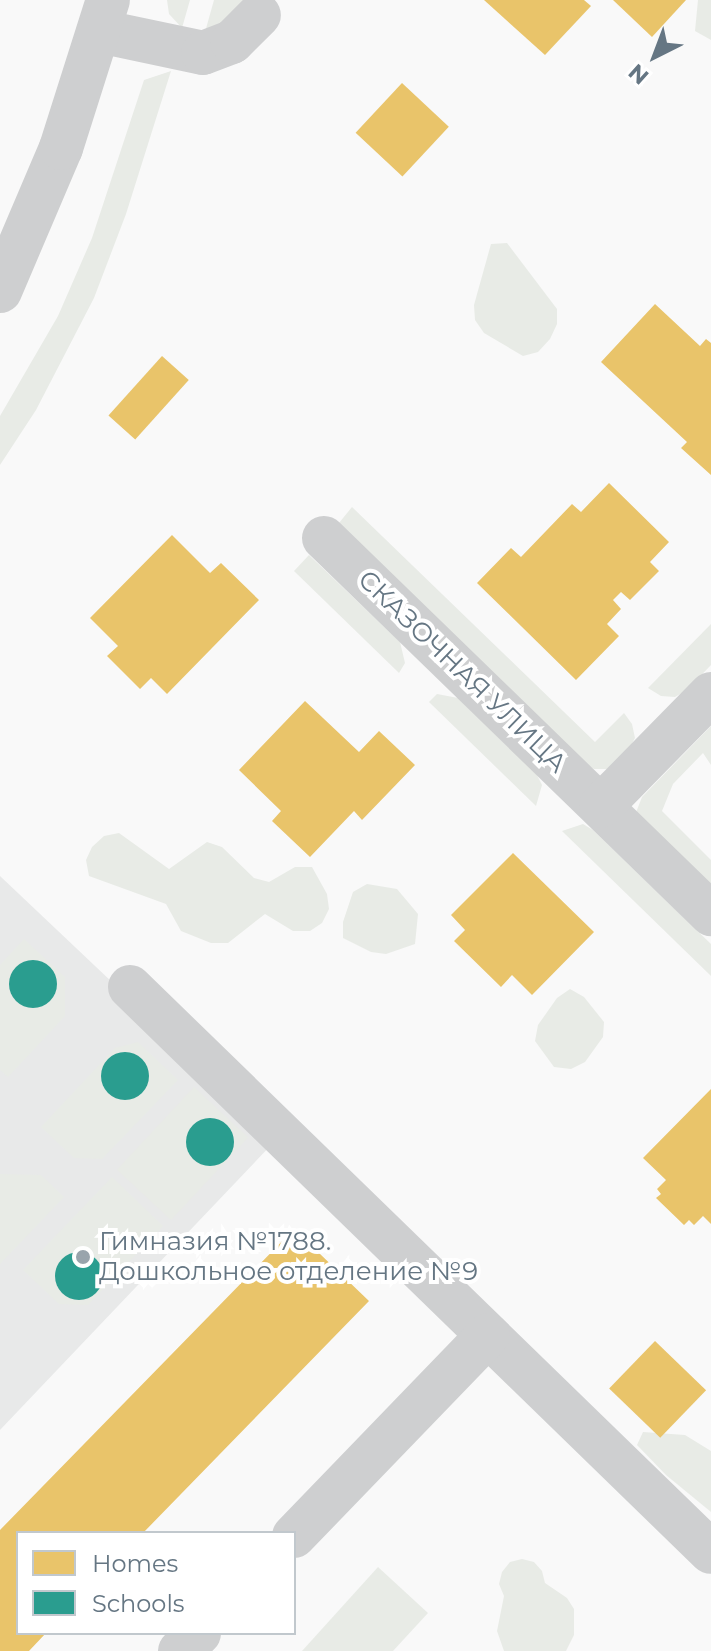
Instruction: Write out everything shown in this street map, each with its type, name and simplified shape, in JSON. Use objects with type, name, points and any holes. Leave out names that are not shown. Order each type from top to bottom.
[{"type":"street","points":[[0,291],[61,148],[104,16],[203,53],[232,42],[259,15]]},
{"type":"street","name":"СКАЗОЧНАЯ УЛИЦА","points":[[324,538],[711,914]]},
{"type":"street","points":[[601,806],[711,694]]},
{"type":"street","points":[[130,987],[711,1552]]},
{"type":"street","points":[[296,1534],[488,1335]]},
{"type":"street","points":[[180,1651],[197,1635]]},
{"type":"shaded area","points":[[167,0],[190,0],[182,28],[169,14]]},
{"type":"shaded area","points":[[214,0],[250,0],[240,13],[205,32]]},
{"type":"shaded area","points":[[698,0],[711,0],[711,40],[695,31]]},
{"type":"shaded area","points":[[171,71],[126,214],[94,298],[36,410],[0,465],[0,416],[58,316],[92,238],[144,80]]},
{"type":"shaded area","points":[[507,243],[557,309],[557,324],[550,339],[538,352],[523,356],[484,333],[475,320],[474,305],[491,244]]},
{"type":"shaded area","points":[[352,507],[595,742],[624,713],[632,724],[635,738],[628,751],[607,769],[594,769],[582,762],[339,523]]},
{"type":"shaded area","points":[[309,555],[400,642],[405,663],[399,673],[294,571]]},
{"type":"shaded area","points":[[711,624],[711,665],[687,690],[675,697],[661,696],[648,688]]},
{"type":"shaded area","points":[[437,694],[458,698],[537,775],[542,785],[536,806],[429,702]]},
{"type":"shaded area","points":[[711,726],[711,765],[703,753],[673,784],[662,811],[711,860],[711,891],[635,815],[642,797]]},
{"type":"shaded area","points":[[583,824],[593,830],[711,944],[711,976],[562,831]]},
{"type":"shaded area","points":[[119,833],[169,869],[207,842],[222,847],[254,878],[269,882],[295,867],[312,867],[327,894],[329,909],[322,923],[310,931],[293,931],[265,914],[228,943],[211,943],[181,931],[166,904],[89,876],[86,860],[92,847],[104,836]]},
{"type":"shaded area","name":"Гимназия №1788. Дошкольное отделение №9","points":[[0,876],[113,983],[293,1122],[0,1430]]},
{"type":"shaded area","points":[[367,884],[397,889],[418,914],[415,944],[386,954],[371,952],[343,938],[343,922],[353,892]]},
{"type":"shaded area","points":[[24,939],[65,977],[65,1016],[8,1077],[0,1070],[0,965]]},
{"type":"shaded area","points":[[570,989],[584,997],[604,1022],[603,1037],[585,1062],[571,1069],[554,1067],[535,1041],[538,1025],[557,998]]},
{"type":"shaded area","points":[[138,1042],[178,1080],[102,1159],[74,1158],[41,1127],[115,1048]]},
{"type":"shaded area","points":[[194,1087],[248,1137],[171,1220],[117,1170]]},
{"type":"shaded area","points":[[0,1174],[41,1175],[64,1197],[0,1264]]},
{"type":"shaded area","points":[[112,1177],[163,1226],[88,1305],[59,1304],[23,1270]]},
{"type":"shaded area","points":[[643,1432],[685,1435],[711,1451],[711,1512],[666,1475],[637,1445]]},
{"type":"shaded area","points":[[522,1559],[534,1562],[542,1571],[545,1583],[567,1598],[574,1609],[574,1635],[566,1651],[504,1651],[497,1631],[504,1596],[499,1584],[502,1572],[510,1562]]},
{"type":"shaded area","points":[[378,1567],[428,1613],[393,1651],[302,1651]]},
{"type":"building: Homes","points":[[484,0],[584,0],[591,6],[545,55]]},
{"type":"building: Homes","points":[[613,0],[686,0],[652,37]]},
{"type":"building: Homes","points":[[402,83],[449,127],[402,176],[356,133]]},
{"type":"building: Homes","points":[[655,304],[700,346],[706,339],[711,343],[711,475],[681,448],[687,442],[601,362]]},
{"type":"building: Homes","points":[[162,356],[189,380],[135,440],[108,415]]},
{"type":"building: Homes","points":[[609,483],[669,542],[650,562],[659,571],[630,600],[621,592],[613,600],[621,609],[607,624],[619,636],[576,680],[477,583],[511,548],[521,557],[572,504],[581,512]]},
{"type":"building: Homes","points":[[172,535],[210,573],[221,563],[259,600],[167,694],[151,678],[140,689],[107,656],[118,646],[90,618]]},
{"type":"building: Homes","points":[[305,701],[359,752],[379,731],[415,765],[362,820],[354,811],[310,857],[272,821],[281,811],[239,770]]},
{"type":"building: Homes","points":[[513,853],[594,932],[532,995],[512,975],[501,987],[454,941],[465,930],[451,915]]},
{"type":"building: Homes","points":[[711,1089],[711,1224],[703,1216],[694,1225],[689,1220],[684,1225],[656,1198],[661,1194],[657,1189],[666,1180],[643,1158]]},
{"type":"building: Homes","points":[[294,1229],[369,1301],[145,1531],[16,1531],[16,1635],[44,1635],[29,1651],[0,1651],[0,1530]]},
{"type":"building: Homes","points":[[655,1341],[706,1390],[660,1438],[609,1388]]},
{"type":"building: Schools","points":[[33,960],[42,961],[50,967],[56,975],[56,993],[50,1001],[42,1007],[33,1008],[24,1007],[16,1001],[10,993],[9,984],[10,975],[16,967],[24,961]]},
{"type":"building: Schools","points":[[125,1052],[142,1059],[149,1076],[142,1093],[125,1100],[108,1093],[101,1076],[108,1059]]},
{"type":"building: Schools","points":[[210,1118],[219,1119],[227,1125],[233,1133],[233,1151],[227,1159],[219,1165],[210,1166],[201,1165],[193,1159],[187,1151],[186,1142],[187,1133],[193,1125],[201,1119]]},
{"type":"building: Schools","points":[[79,1252],[96,1259],[103,1276],[96,1293],[79,1300],[62,1293],[55,1276],[62,1259]]},
{"type":"place","name":"Гимназия №1788. Дошкольное отделение №9","points":[[83,1257]]}]
